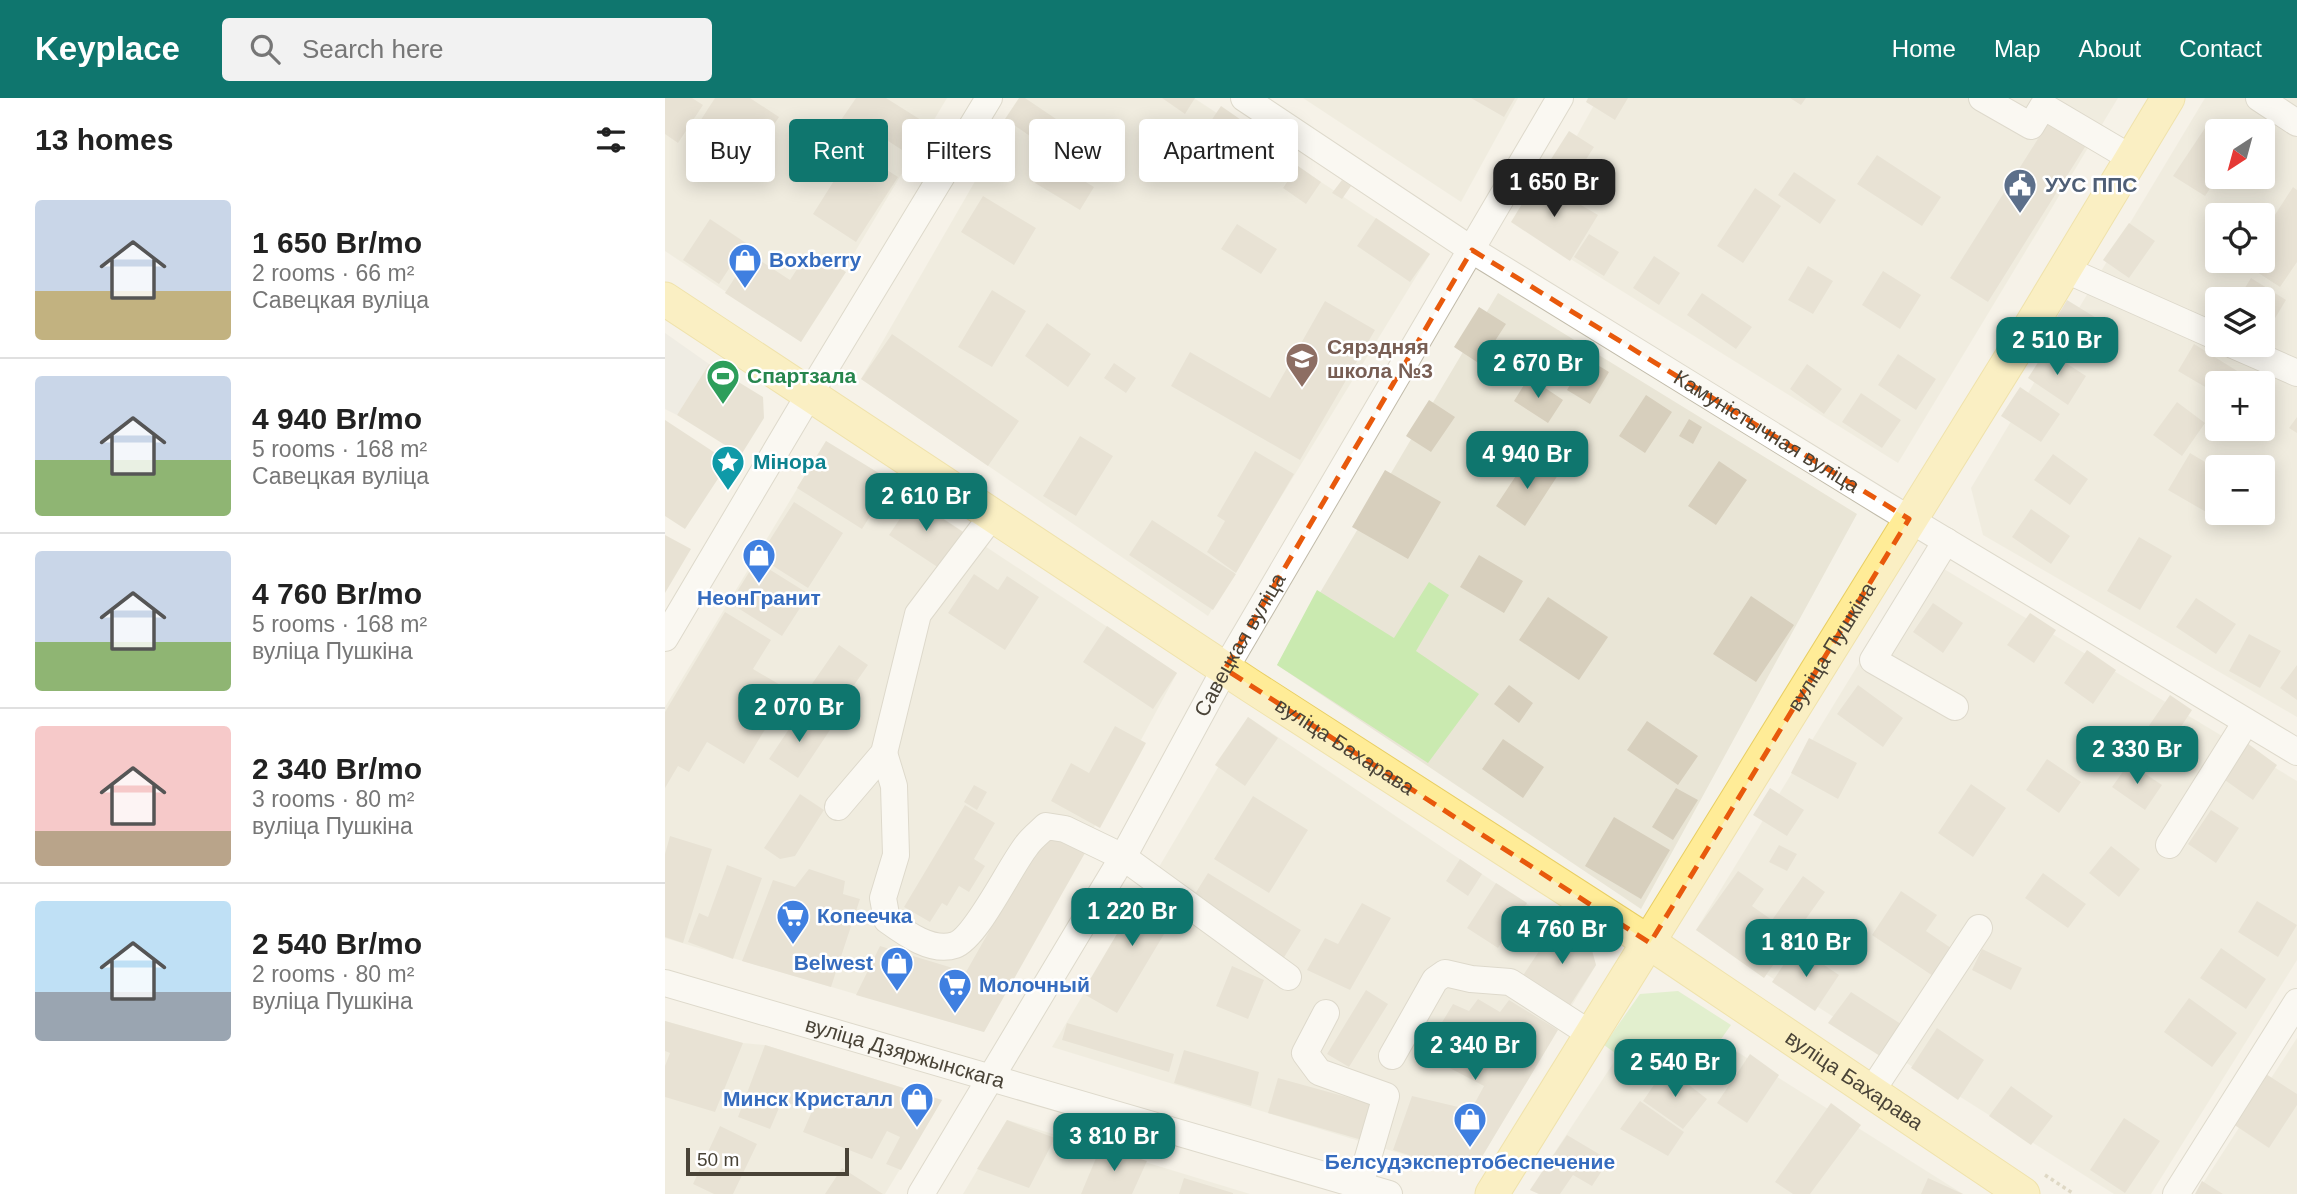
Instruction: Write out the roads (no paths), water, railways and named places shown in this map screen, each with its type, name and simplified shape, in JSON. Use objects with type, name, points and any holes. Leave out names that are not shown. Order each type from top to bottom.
[{"type":"main road","name":"вуліца Пушкіна","points":[[1492,1194],[1650,943],[2168,98]]},
{"type":"main road","name":"вуліца Бахарава","points":[[665,299],[1224,669],[1650,943],[2023,1194]]},
{"type":"street","points":[[665,638],[989,98]]},
{"type":"street","name":"Камуністычная вуліца","points":[[1244,98],[1472,250],[1909,519],[2297,752]]},
{"type":"street","name":"Савецкая вуліца","points":[[922,1194],[1123,857],[1224,669],[1560,98]]},
{"type":"street","points":[[1982,98],[2031,126],[2043,106],[2131,158]]},
{"type":"street","points":[[2259,98],[2297,123]]},
{"type":"street","points":[[2064,269],[2205,332]]},
{"type":"street","points":[[2260,357],[2297,373]]},
{"type":"street","points":[[838,807],[884,753],[918,614],[992,516]]},
{"type":"street","points":[[1946,541],[1873,660],[1955,707]]},
{"type":"street","points":[[2169,845],[2246,722]]},
{"type":"street","points":[[884,753],[894,786],[896,855],[883,898],[887,920],[907,934],[938,947],[957,944],[971,931],[1027,845],[1046,826],[1065,829],[1123,857],[1288,978]]},
{"type":"street","points":[[1871,1092],[1979,928]]},
{"type":"street","points":[[1392,1056],[1435,980],[1445,973],[1471,979],[1510,982],[1592,1035]]},
{"type":"street","name":"вуліца Дзяржынскага","points":[[665,983],[1389,1194]]},
{"type":"street","points":[[2176,1194],[2297,1002]]},
{"type":"street","points":[[1326,1013],[1305,1053],[1319,1072],[1385,1096],[1360,1185]]},
{"type":"place","name":"УУС ППС","points":[[2020,215]]},
{"type":"place","name":"Boxberry","points":[[745,290]]},
{"type":"place","name":"Сярэдняя школа №3","points":[[1302,389]]},
{"type":"place","name":"Спартзала","points":[[723,406]]},
{"type":"place","name":"Мінора","points":[[728,492]]},
{"type":"place","name":"НеонГранит","points":[[759,585]]},
{"type":"place","name":"Копеечка","points":[[793,946]]},
{"type":"place","name":"Belwest","points":[[897,993]]},
{"type":"place","name":"Молочный","points":[[955,1015]]},
{"type":"place","name":"Минск Кристалл","points":[[917,1129]]},
{"type":"place","name":"Белсудэкспертобеспечение","points":[[1470,1149]]}]
